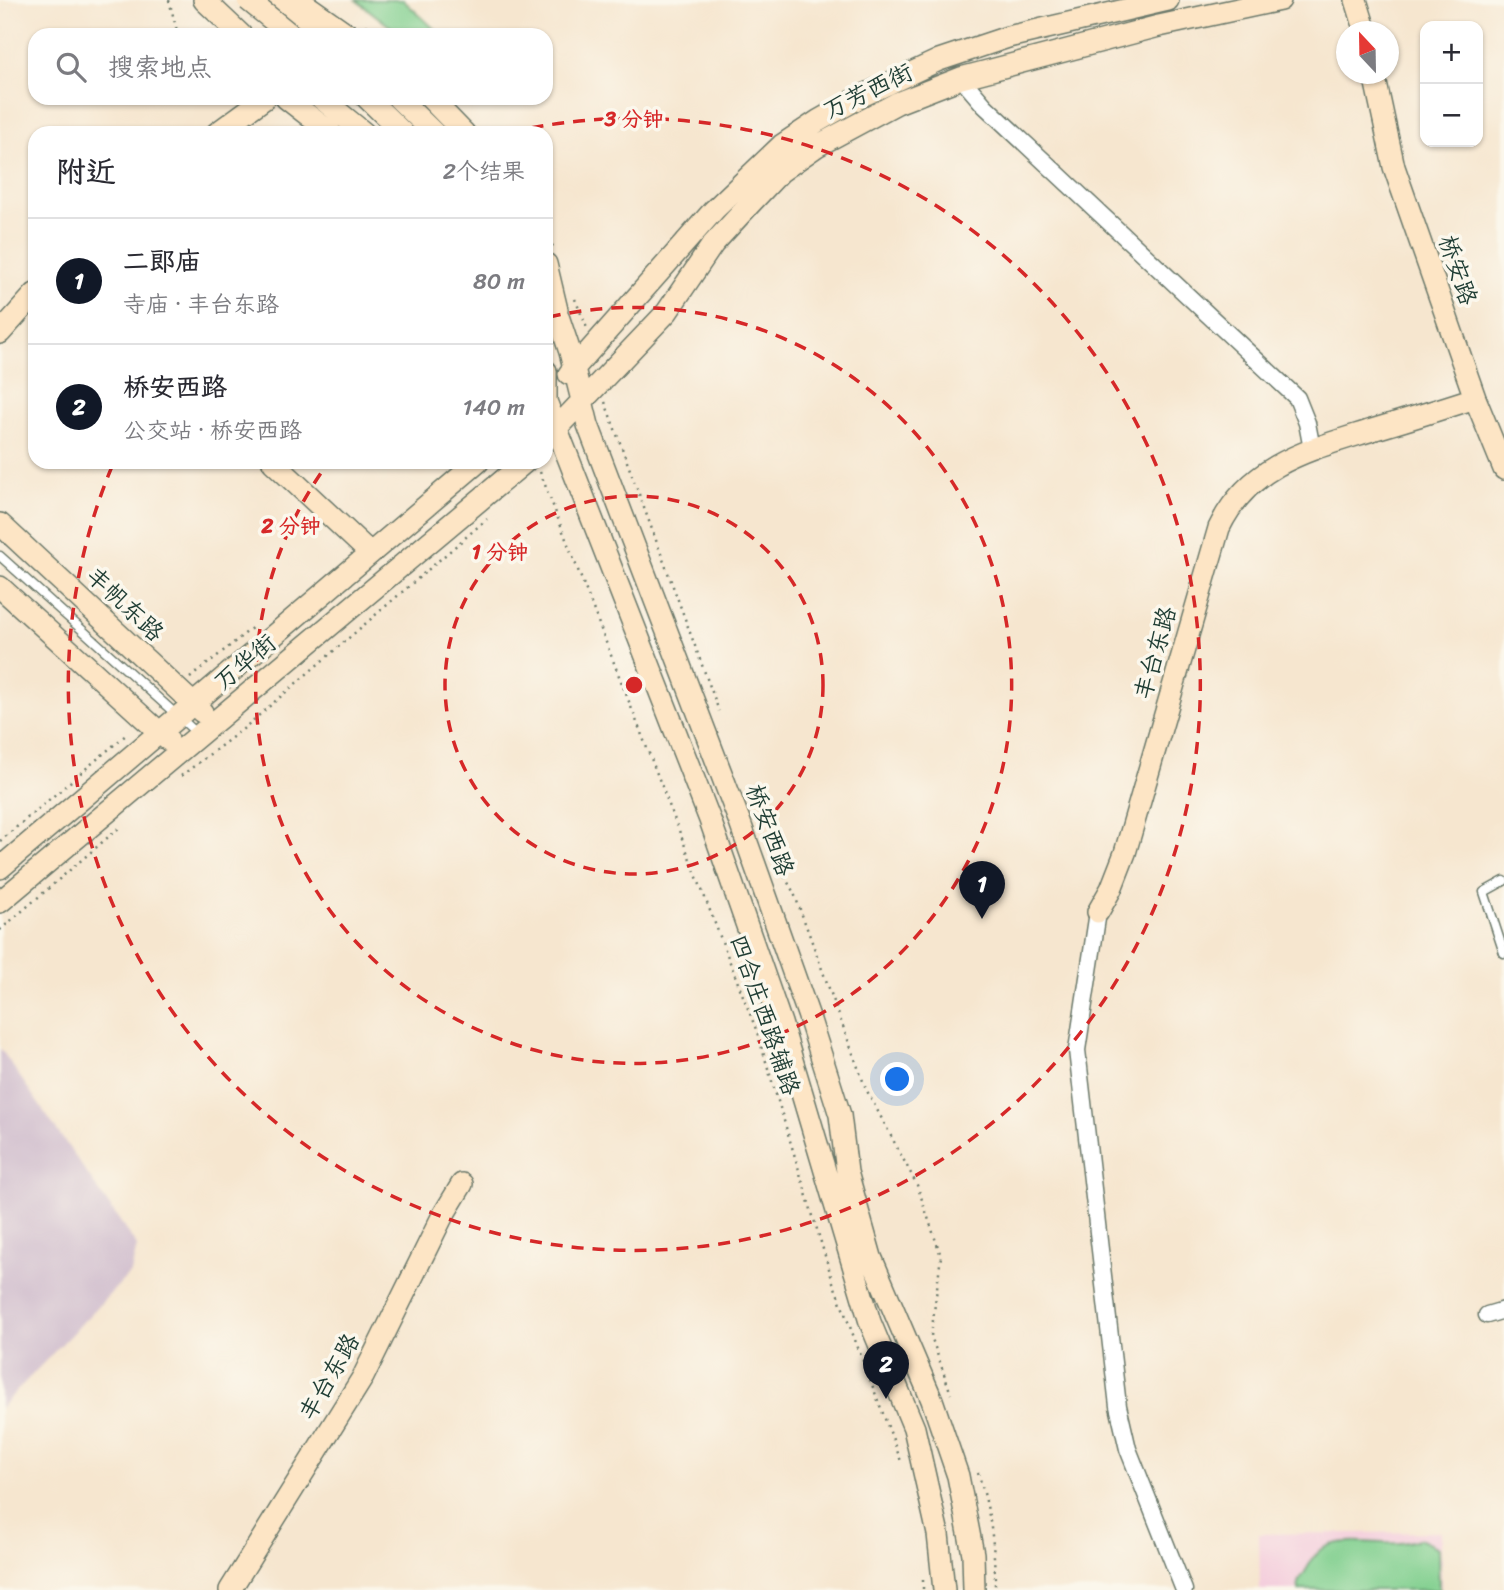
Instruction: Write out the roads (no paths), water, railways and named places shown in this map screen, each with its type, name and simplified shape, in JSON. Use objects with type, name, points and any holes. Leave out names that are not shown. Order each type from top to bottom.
[{"type":"main road","points":[[204,0],[234,28]]},
{"type":"main road","points":[[248,0],[282,28]]},
{"type":"main road","points":[[278,0],[312,28]]},
{"type":"main road","points":[[299,0],[339,28]]},
{"type":"main road","name":"万芳西街","points":[[574,368],[714,210],[782,145],[818,121],[862,96],[939,60],[1009,37],[1168,0]]},
{"type":"main road","name":"万芳西街","points":[[582,401],[667,312],[713,244],[780,172],[817,146],[897,103],[961,78],[1159,26],[1280,0]]},
{"type":"main road","points":[[1356,0],[1363,21]]},
{"type":"main road","name":"桥安路","points":[[1376,84],[1394,167],[1475,398],[1504,469]]},
{"type":"main road","points":[[227,126],[255,105]]},
{"type":"main road","points":[[295,105],[322,126]]},
{"type":"main road","points":[[330,105],[355,126]]},
{"type":"main road","points":[[374,105],[396,126]]},
{"type":"main road","points":[[405,105],[427,126]]},
{"type":"main road","points":[[437,105],[457,126]]},
{"type":"main road","points":[[553,294],[559,319]]},
{"type":"main road","points":[[0,333],[28,302]]},
{"type":"main road","name":"桥安西路","points":[[553,308],[559,319],[582,401],[808,1014],[840,1115],[847,1172],[871,1257],[932,1401],[958,1476],[973,1554],[974,1590]]},
{"type":"main road","points":[[553,393],[574,368]]},
{"type":"main road","points":[[1312,449],[1475,398]]},
{"type":"main road","points":[[553,432],[582,401]]},
{"type":"main road","points":[[553,435],[710,820],[780,1023],[870,1322],[914,1428],[938,1534],[944,1590]]},
{"type":"main road","name":"丰台东路","points":[[1098,912],[1111,889],[1125,853],[1219,528],[1230,505],[1247,486],[1287,459],[1312,449]]},
{"type":"main road","points":[[280,469],[370,553]]},
{"type":"main road","name":"万华街","points":[[0,868],[470,469]]},
{"type":"main road","name":"万华街","points":[[0,902],[517,469]]},
{"type":"main road","name":"丰帆东路","points":[[0,524],[206,729]]},
{"type":"main road","points":[[0,587],[180,751]]},
{"type":"main road","name":"丰台东路","points":[[230,1590],[363,1377],[442,1217],[462,1184]]},
{"type":"street","points":[[961,78],[985,106],[1297,398],[1307,423],[1312,449]]},
{"type":"street","points":[[1098,912],[1077,1049],[1118,1406],[1128,1448],[1184,1590]]},
{"type":"street","points":[[1487,1315],[1504,1311]]},
{"type":"lane","points":[[0,556],[185,710]]},
{"type":"lane","points":[[1504,881],[1483,892],[1504,953]]},
{"type":"place","name":"二郎庙","points":[[982,919]]},
{"type":"place","name":"桥安西路","points":[[886,1399]]}]
